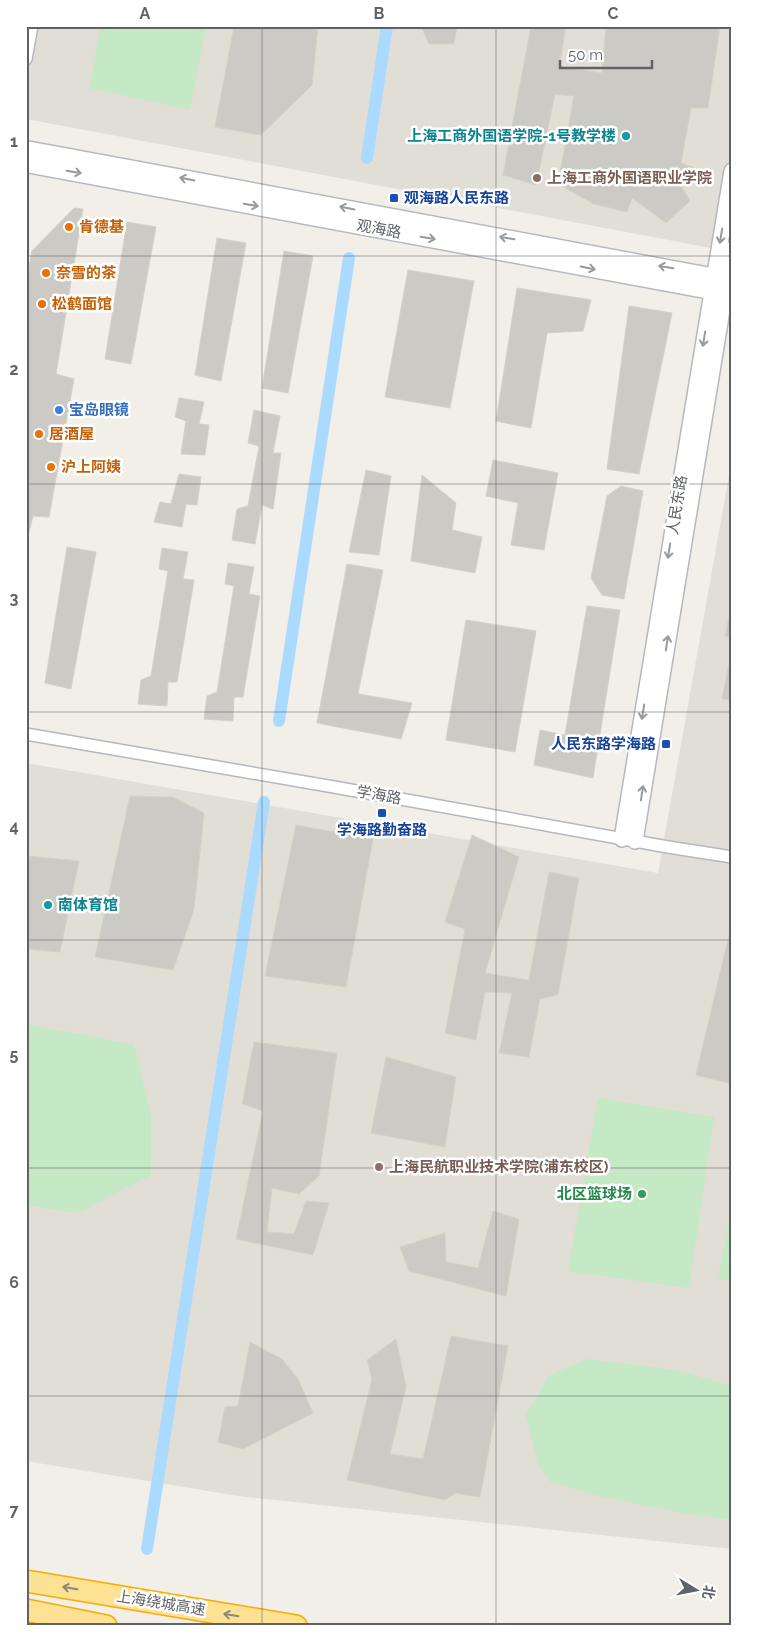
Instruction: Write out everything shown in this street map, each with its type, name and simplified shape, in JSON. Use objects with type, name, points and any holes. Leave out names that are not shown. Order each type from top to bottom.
[{"type":"highway","name":"上海绕城高速","points":[[26,1581],[296,1626]]},
{"type":"highway","points":[[26,1610],[106,1626]]},
{"type":"main road","name":"观海路","points":[[26,149],[724,286]]},
{"type":"main road","name":"观海路","points":[[26,164],[724,286]]},
{"type":"street","points":[[26,59],[32,26]]},
{"type":"street","name":"人民东路","points":[[724,286],[732,171]]},
{"type":"street","name":"人民东路","points":[[628,840],[732,249]]},
{"type":"street","name":"学海路","points":[[26,734],[732,857]]},
{"type":"shaded area","name":"上海工商外国语职业学院","points":[[26,26],[732,26],[732,252],[26,119]]},
{"type":"shaded area","name":"上海民航职业技术学院(浦东校区)","points":[[732,459],[732,1549],[238,1496],[26,1461],[26,763],[658,873]]},
{"type":"green space","points":[[100,26],[206,26],[190,110],[90,88]]},
{"type":"green space","points":[[26,1024],[134,1045],[151,1115],[151,1175],[77,1213],[26,1205]]},
{"type":"green space","name":"北区篮球场","points":[[598,1098],[714,1117],[689,1288],[568,1271]]},
{"type":"green space","points":[[732,1208],[732,1281],[718,1279]]},
{"type":"green space","points":[[586,1359],[676,1370],[732,1386],[732,1520],[672,1511],[604,1497],[552,1483],[539,1467],[526,1415],[549,1376]]},
{"type":"building","points":[[318,26],[312,85],[261,135],[215,127],[234,27]]},
{"type":"building","points":[[421,26],[457,26],[454,44],[429,44]]},
{"type":"building","name":"上海工商外国语学院-1号教学楼","points":[[531,26],[566,26],[559,66],[602,73],[606,26],[720,26],[708,108],[691,108],[681,163],[697,169],[696,181],[678,181],[690,201],[666,223],[632,198],[627,212],[594,204],[558,184],[574,96],[555,94],[536,185],[503,175]]},
{"type":"building","points":[[74,208],[83,209],[56,374],[74,379],[49,517],[33,516],[26,544],[26,285],[32,251]]},
{"type":"building","points":[[127,222],[156,227],[131,364],[105,359]]},
{"type":"building","points":[[217,238],[246,243],[221,381],[195,375]]},
{"type":"building","points":[[284,251],[313,256],[288,393],[262,388]]},
{"type":"building","points":[[408,270],[474,281],[450,408],[385,397]]},
{"type":"building","points":[[517,288],[591,300],[583,331],[547,333],[531,428],[496,421]]},
{"type":"building","points":[[629,306],[672,313],[639,474],[607,469]]},
{"type":"building","points":[[179,398],[204,402],[199,424],[209,425],[205,455],[181,454],[186,421],[175,417]]},
{"type":"building","points":[[254,410],[280,416],[273,453],[281,453],[273,509],[262,505],[255,544],[232,540],[237,509],[248,506],[259,446],[248,443]]},
{"type":"building","points":[[493,460],[558,473],[544,550],[511,545],[518,503],[486,496]]},
{"type":"building","points":[[366,470],[391,476],[379,555],[349,552]]},
{"type":"building","points":[[179,474],[201,477],[197,505],[186,504],[182,527],[154,522],[160,502],[171,504]]},
{"type":"building","points":[[422,475],[456,503],[452,530],[482,537],[475,573],[411,561]]},
{"type":"building","points":[[621,486],[643,491],[624,599],[602,595],[591,578],[607,496]]},
{"type":"building","points":[[67,547],[96,552],[71,689],[45,683]]},
{"type":"building","points":[[162,548],[188,552],[183,579],[194,580],[177,682],[168,682],[167,706],[138,704],[141,680],[151,676],[168,571],[159,569]]},
{"type":"building","points":[[228,563],[254,567],[249,594],[260,596],[243,697],[234,697],[233,721],[204,719],[207,696],[217,692],[234,586],[225,584]]},
{"type":"building","points":[[347,564],[383,570],[358,694],[412,703],[401,739],[317,723]]},
{"type":"building","points":[[732,604],[732,637],[725,636]]},
{"type":"building","points":[[587,606],[620,610],[593,778],[534,765],[540,730],[565,735]]},
{"type":"building","points":[[466,620],[536,631],[515,752],[446,740]]},
{"type":"building","points":[[732,650],[732,700],[722,699]]},
{"type":"building","points":[[130,796],[172,797],[204,813],[194,909],[173,970],[95,957]]},
{"type":"building","points":[[296,825],[373,839],[346,987],[265,976]]},
{"type":"building","points":[[472,835],[519,857],[485,973],[529,980],[549,872],[579,878],[558,995],[540,999],[529,1057],[499,1053],[512,993],[485,992],[476,1040],[445,1033],[465,929],[445,922]]},
{"type":"building","name":"南体育馆","points":[[27,856],[79,861],[60,952],[26,949]]},
{"type":"building","points":[[732,922],[732,1084],[696,1075]]},
{"type":"building","points":[[254,1042],[337,1053],[319,1176],[299,1194],[272,1188],[267,1232],[294,1234],[306,1201],[329,1203],[313,1255],[236,1239],[263,1111],[242,1104]]},
{"type":"building","points":[[386,1057],[456,1077],[445,1147],[371,1133]]},
{"type":"building","points":[[493,1211],[519,1219],[506,1296],[409,1271],[400,1247],[445,1233],[446,1262],[478,1268]]},
{"type":"building","points":[[451,1336],[508,1346],[480,1497],[455,1493],[445,1500],[347,1480],[372,1379],[367,1360],[396,1339],[406,1387],[390,1454],[423,1459]]},
{"type":"building","points":[[250,1342],[282,1359],[298,1379],[313,1413],[243,1449],[218,1442],[225,1407],[238,1406]]},
{"type":"waterway","points":[[367,158],[387,26]]},
{"type":"waterway","points":[[279,721],[349,258]]},
{"type":"waterway","points":[[147,1549],[264,802]]},
{"type":"place","name":"上海工商外国语学院-1号教学楼","points":[[626,136]]},
{"type":"place","name":"上海工商外国语职业学院","points":[[537,178]]},
{"type":"place","name":"观海路人民东路","points":[[394,198]]},
{"type":"place","name":"肯德基","points":[[69,227]]},
{"type":"place","name":"奈雪的茶","points":[[46,273]]},
{"type":"place","name":"松鹤面馆","points":[[42,304]]},
{"type":"place","name":"宝岛眼镜","points":[[59,410]]},
{"type":"place","name":"居酒屋","points":[[39,434]]},
{"type":"place","name":"沪上阿姨","points":[[51,467]]},
{"type":"place","name":"人民东路学海路","points":[[666,744]]},
{"type":"place","name":"学海路勤奋路","points":[[382,813]]},
{"type":"place","name":"南体育馆","points":[[48,905]]},
{"type":"place","name":"上海民航职业技术学院(浦东校区)","points":[[379,1167]]},
{"type":"place","name":"北区篮球场","points":[[642,1194]]}]
